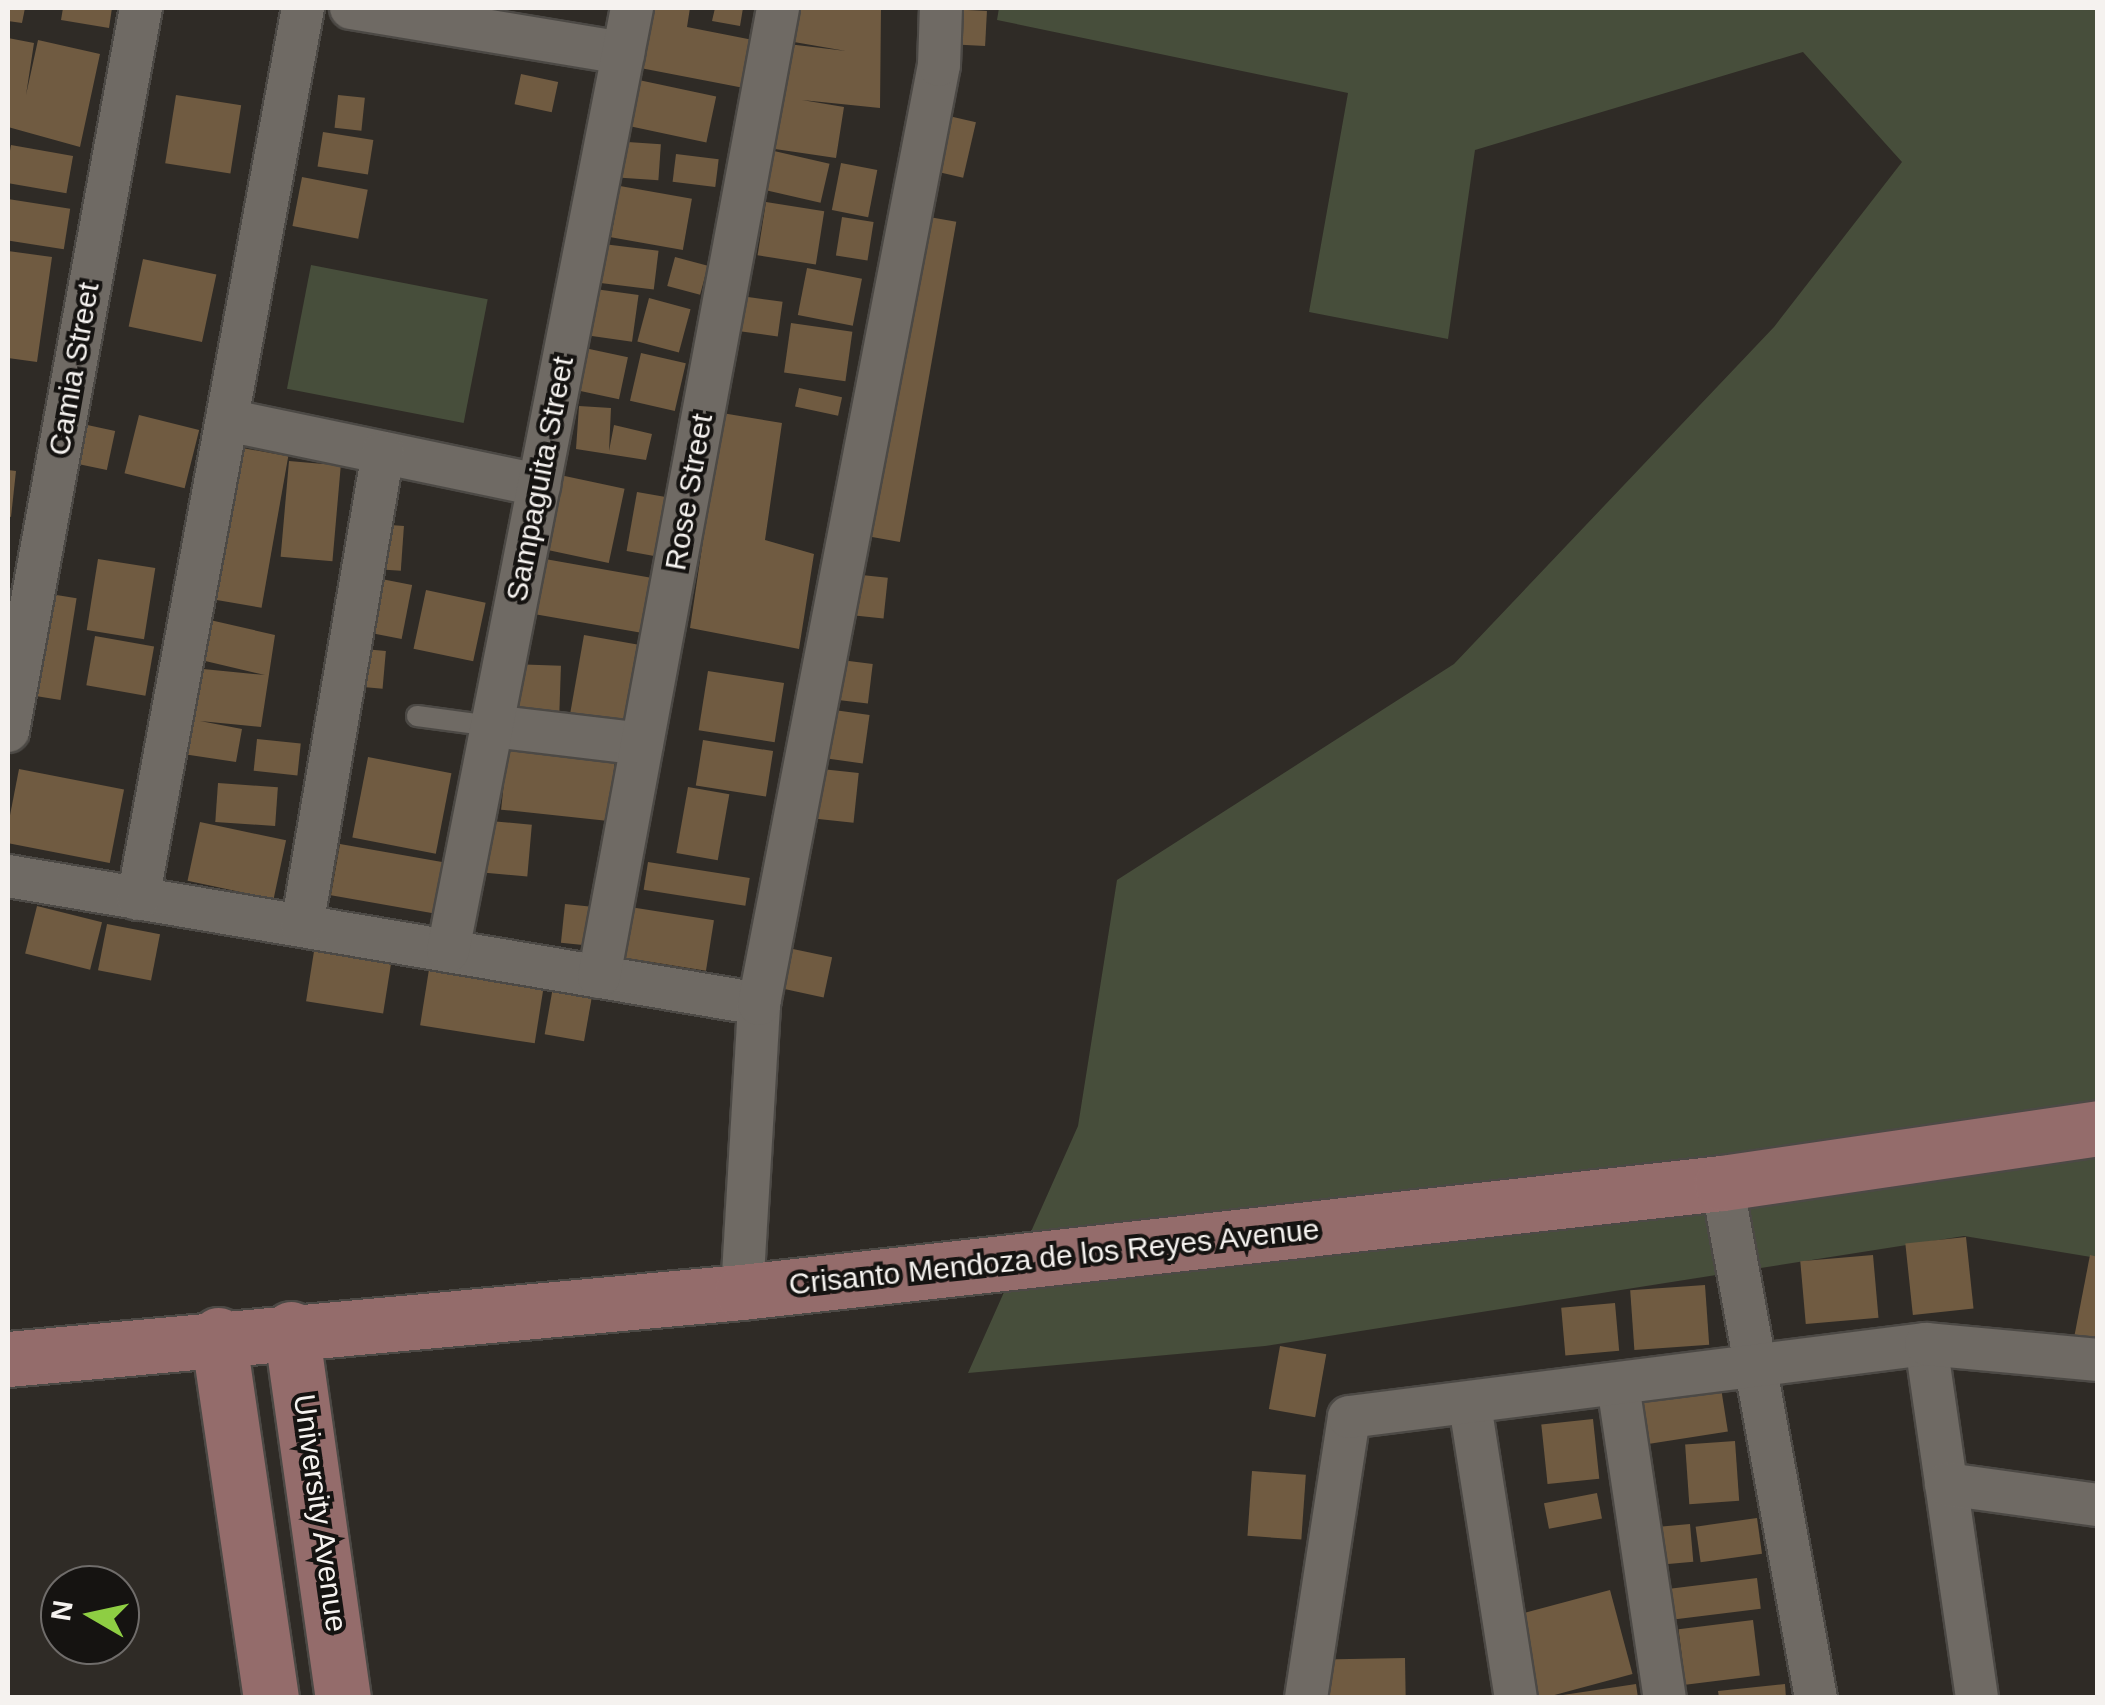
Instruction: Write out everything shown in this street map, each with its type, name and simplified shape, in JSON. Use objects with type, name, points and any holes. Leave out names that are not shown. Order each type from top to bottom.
[{"type":"main road","name":"Crisanto Mendoza de los Reyes Avenue","points":[[8,1359],[218,1335],[742,1292],[1722,1183],[2098,1128]]},
{"type":"main road","name":"University Avenue","points":[[292,1330],[344,1698]]},
{"type":"main road","points":[[218,1335],[271,1698]]},
{"type":"street","name":"Camia Street","points":[[8,731],[140,8]]},
{"type":"street","points":[[138,899],[303,8]]},
{"type":"street","points":[[351,8],[470,17],[623,52]]},
{"type":"street","name":"Sampaguita Street","points":[[448,951],[632,8]]},
{"type":"street","name":"Rose Street","points":[[599,976],[778,8]]},
{"type":"street","points":[[742,1292],[759,1004],[940,65],[941,8]]},
{"type":"street","points":[[227,420],[538,485]]},
{"type":"street","points":[[302,926],[383,453]]},
{"type":"street","points":[[492,726],[642,744]]},
{"type":"street","points":[[8,876],[759,1004]]},
{"type":"street","points":[[1722,1183],[1816,1698]]},
{"type":"street","points":[[1926,1344],[1977,1698]]},
{"type":"street","points":[[1306,1698],[1350,1417],[1756,1370],[1926,1344],[2098,1360]]},
{"type":"street","points":[[1618,1385],[1665,1698]]},
{"type":"street","points":[[1470,1405],[1516,1698]]},
{"type":"street","points":[[1946,1484],[2098,1505]]},
{"type":"lane","points":[[417,716],[492,726]]},
{"type":"green space","points":[[999,8],[2097,8],[2097,1258],[1964,1236],[1265,1346],[968,1373],[1078,1126],[1117,880],[1454,664],[1774,327],[1902,162],[1803,52],[1475,150],[1448,339],[1309,312],[1348,93],[997,20]]},
{"type":"green space","points":[[311,265],[488,299],[464,423],[287,389]]},
{"type":"building","points":[[8,8],[25,8],[22,23],[8,21]]},
{"type":"building","points":[[63,8],[112,8],[109,28],[61,20]]},
{"type":"building","points":[[641,8],[690,8],[687,27],[753,40],[744,88],[630,66]]},
{"type":"building","points":[[715,8],[743,8],[740,26],[712,21]]},
{"type":"building","points":[[799,8],[881,8],[880,108],[802,100],[844,107],[836,158],[775,149],[788,44],[846,51],[794,42]]},
{"type":"building","points":[[948,9],[987,11],[985,46],[946,44]]},
{"type":"building","points":[[8,38],[34,43],[26,95],[38,40],[100,54],[80,147],[8,127]]},
{"type":"building","points":[[521,74],[558,82],[552,112],[515,104]]},
{"type":"building","points":[[634,79],[716,96],[706,142],[624,125]]},
{"type":"building","points":[[176,95],[241,105],[230,173],[165,163]]},
{"type":"building","points":[[338,95],[365,98],[361,131],[335,128]]},
{"type":"building","points":[[936,113],[976,122],[963,178],[923,169]]},
{"type":"building","points":[[323,132],[373,140],[368,175],[318,167]]},
{"type":"building","points":[[613,141],[661,144],[658,180],[610,177]]},
{"type":"building","points":[[11,145],[73,156],[66,193],[8,183]]},
{"type":"building","points":[[774,151],[830,164],[821,203],[765,190]]},
{"type":"building","points":[[676,154],[719,159],[715,187],[673,182]]},
{"type":"building","points":[[841,163],[877,170],[868,217],[832,210]]},
{"type":"building","points":[[302,177],[368,190],[358,239],[292,226]]},
{"type":"building","points":[[620,186],[692,199],[683,250],[611,237]]},
{"type":"building","points":[[8,199],[70,209],[64,249],[8,241]]},
{"type":"building","points":[[766,202],[824,211],[816,265],[758,255]]},
{"type":"building","points":[[912,214],[956,222],[900,542],[856,534]]},
{"type":"building","points":[[842,217],[874,222],[868,261],[836,256]]},
{"type":"building","points":[[595,243],[659,251],[654,290],[590,282]]},
{"type":"building","points":[[8,251],[52,257],[37,362],[8,358]]},
{"type":"building","points":[[675,257],[708,266],[700,295],[667,286]]},
{"type":"building","points":[[143,259],[216,275],[202,342],[129,326]]},
{"type":"building","points":[[807,268],[862,279],[853,326],[798,315]]},
{"type":"building","points":[[595,289],[639,295],[632,342],[588,336]]},
{"type":"building","points":[[741,296],[783,302],[778,337],[736,331]]},
{"type":"building","points":[[649,298],[691,309],[679,353],[637,341]]},
{"type":"building","points":[[791,323],[852,332],[845,381],[784,373]]},
{"type":"building","points":[[580,347],[628,357],[619,399],[571,389]]},
{"type":"building","points":[[641,353],[686,363],[675,411],[630,401]]},
{"type":"building","points":[[799,388],[842,397],[838,416],[795,407]]},
{"type":"building","points":[[579,406],[611,408],[609,451],[614,425],[652,434],[646,460],[576,449]]},
{"type":"building","points":[[722,413],[782,423],[765,540],[814,554],[799,649],[690,628]]},
{"type":"building","points":[[139,415],[199,430],[185,488],[124,473]]},
{"type":"building","points":[[78,423],[115,431],[107,470],[70,462]]},
{"type":"building","points":[[242,448],[288,456],[262,608],[215,600]]},
{"type":"building","points":[[289,461],[341,466],[332,561],[281,557]]},
{"type":"building","points":[[8,470],[16,471],[11,517],[8,516]]},
{"type":"building","points":[[560,475],[625,489],[609,563],[544,549]]},
{"type":"building","points":[[637,492],[671,498],[661,557],[627,551]]},
{"type":"building","points":[[377,524],[404,526],[401,571],[374,569]]},
{"type":"building","points":[[98,559],[155,568],[144,639],[87,630]]},
{"type":"building","points":[[545,559],[652,578],[643,633],[535,614]]},
{"type":"building","points":[[852,574],[888,578],[884,619],[848,615]]},
{"type":"building","points":[[366,576],[412,585],[402,639],[356,630]]},
{"type":"building","points":[[426,590],[486,603],[473,661],[414,649]]},
{"type":"building","points":[[44,593],[77,598],[60,700],[28,695]]},
{"type":"building","points":[[210,620],[275,635],[261,727],[200,721],[242,729],[236,762],[183,754],[193,668],[265,675],[201,660]]},
{"type":"building","points":[[584,635],[637,644],[622,728],[569,719]]},
{"type":"building","points":[[95,636],[154,646],[145,696],[86,685]]},
{"type":"building","points":[[353,648],[386,651],[383,689],[350,686]]},
{"type":"building","points":[[841,660],[873,664],[868,704],[836,700]]},
{"type":"building","points":[[510,664],[561,666],[559,721],[508,719]]},
{"type":"building","points":[[708,671],[784,683],[775,742],[699,730]]},
{"type":"building","points":[[827,709],[870,715],[863,764],[820,758]]},
{"type":"building","points":[[257,739],[301,744],[297,775],[254,771]]},
{"type":"building","points":[[703,740],[773,751],[766,797],[696,785]]},
{"type":"building","points":[[508,744],[615,755],[609,821],[501,810]]},
{"type":"building","points":[[368,757],[451,773],[436,854],[352,837]]},
{"type":"building","points":[[812,768],[859,773],[854,823],[807,818]]},
{"type":"building","points":[[19,769],[124,789],[110,863],[8,843]]},
{"type":"building","points":[[218,783],[278,787],[275,826],[215,822]]},
{"type":"building","points":[[688,787],[729,794],[718,860],[676,853]]},
{"type":"building","points":[[490,821],[532,825],[527,876],[485,873]]},
{"type":"building","points":[[200,822],[286,840],[274,899],[188,881]]},
{"type":"building","points":[[340,844],[443,862],[434,913],[331,895]]},
{"type":"building","points":[[648,862],[750,878],[745,906],[644,890]]},
{"type":"building","points":[[565,904],[592,907],[588,946],[561,943]]},
{"type":"building","points":[[37,906],[102,922],[90,970],[25,954]]},
{"type":"building","points":[[630,907],[714,920],[706,971],[622,957]]},
{"type":"building","points":[[107,924],[160,934],[151,980],[98,970]]},
{"type":"building","points":[[315,945],[392,957],[383,1014],[306,1001]]},
{"type":"building","points":[[793,949],[832,957],[824,997],[784,989]]},
{"type":"building","points":[[430,963],[545,981],[535,1043],[420,1025]]},
{"type":"building","points":[[553,987],[592,994],[584,1041],[545,1034]]},
{"type":"building","points":[[1966,1237],[1974,1309],[1913,1315],[1905,1243]]},
{"type":"building","points":[[1873,1255],[1878,1318],[1806,1324],[1800,1261]]},
{"type":"building","points":[[2090,1255],[2098,1257],[2098,1342],[2074,1338]]},
{"type":"building","points":[[1705,1285],[1709,1345],[1634,1350],[1630,1290]]},
{"type":"building","points":[[1615,1303],[1619,1351],[1565,1356],[1561,1308]]},
{"type":"building","points":[[1280,1346],[1326,1354],[1315,1417],[1269,1409]]},
{"type":"building","points":[[1721,1388],[1728,1431],[1629,1447],[1622,1404]]},
{"type":"building","points":[[1593,1419],[1599,1479],[1548,1484],[1541,1424]]},
{"type":"building","points":[[1735,1441],[1739,1501],[1689,1504],[1685,1444]]},
{"type":"building","points":[[1252,1471],[1306,1475],[1301,1540],[1247,1536]]},
{"type":"building","points":[[1597,1493],[1602,1519],[1549,1529],[1544,1503]]},
{"type":"building","points":[[1757,1518],[1762,1554],[1701,1562],[1696,1527]]},
{"type":"building","points":[[1690,1524],[1693,1562],[1651,1566],[1648,1528]]},
{"type":"building","points":[[1757,1578],[1761,1609],[1667,1620],[1664,1589]]},
{"type":"building","points":[[1610,1590],[1633,1674],[1536,1698],[1514,1616]]},
{"type":"building","points":[[1753,1620],[1760,1676],[1685,1685],[1679,1629]]},
{"type":"building","points":[[1405,1658],[1406,1698],[1324,1698],[1323,1659]]},
{"type":"building","points":[[1636,1684],[1638,1698],[1563,1695]]},
{"type":"building","points":[[1785,1684],[1786,1698],[1719,1698],[1718,1691]]}]
